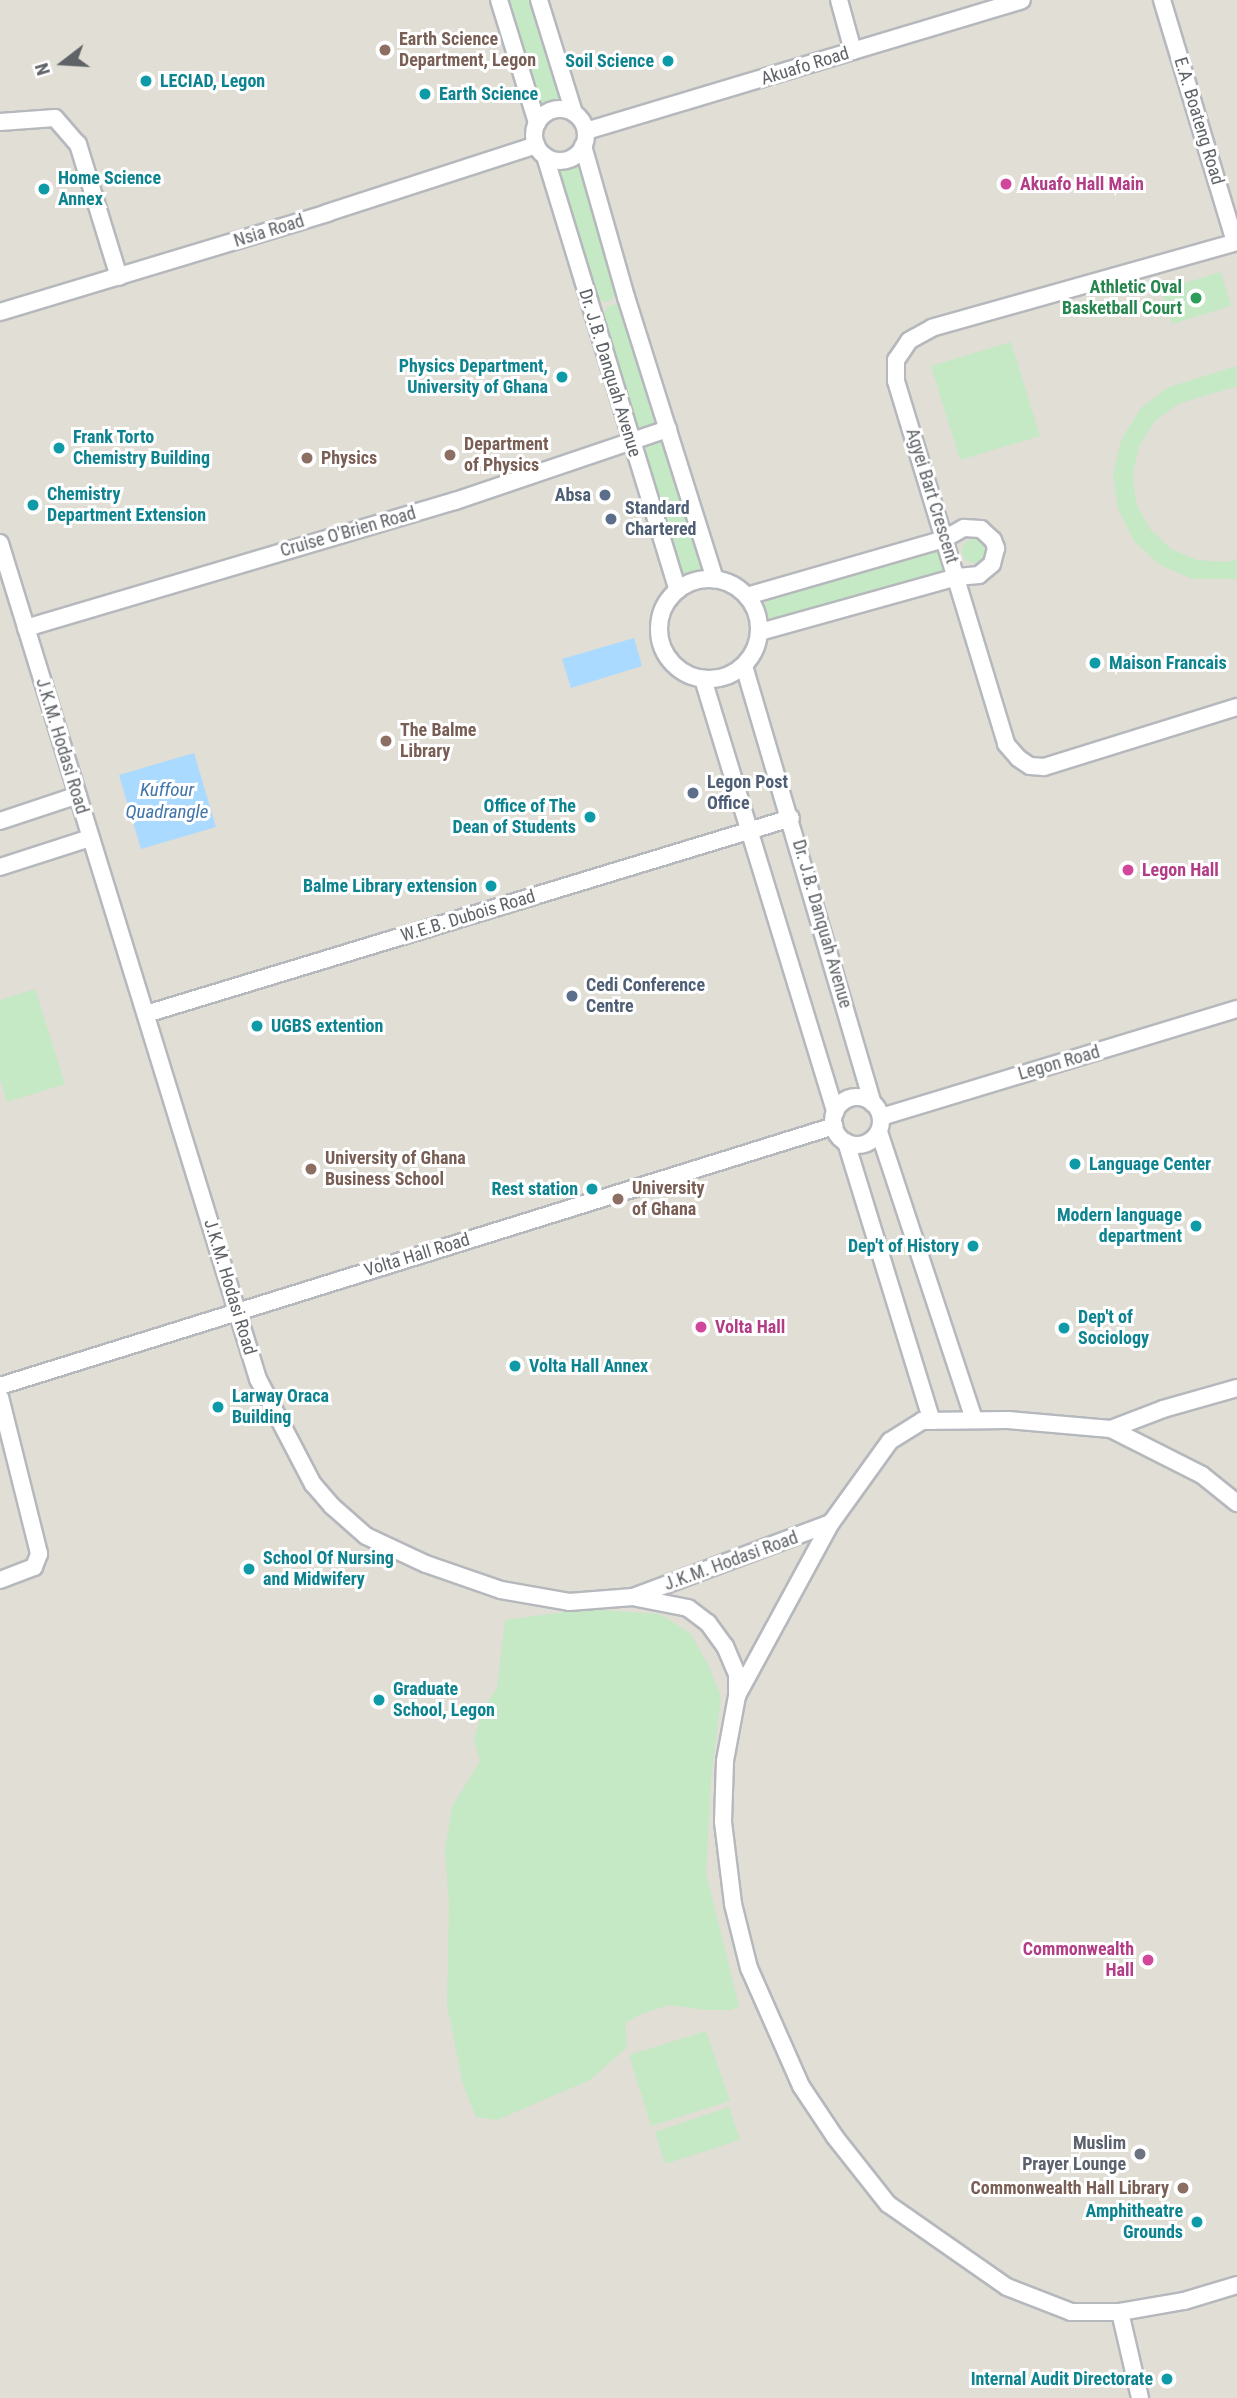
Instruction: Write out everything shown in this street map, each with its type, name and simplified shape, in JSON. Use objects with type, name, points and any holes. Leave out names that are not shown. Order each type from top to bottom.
[{"type":"street","name":"Dr. J.B. Danquah Avenue","points":[[499,0],[537,123],[540,150],[678,590]]},
{"type":"street","points":[[539,0],[574,113],[585,138],[626,297],[715,579]]},
{"type":"street","points":[[839,0],[853,51]]},
{"type":"street","name":"Akuafo Road","points":[[585,138],[853,51],[1022,0]]},
{"type":"street","name":"E.A. Boateng Road","points":[[1162,0],[1236,242]]},
{"type":"street","points":[[537,123],[542,116],[557,109],[574,113]]},
{"type":"street","points":[[0,122],[55,118],[78,144],[119,277]]},
{"type":"street","points":[[540,150],[553,160],[571,159],[585,138]]},
{"type":"street","name":"Nsia Road","points":[[0,312],[540,150]]},
{"type":"street","name":"Agyei Bart Crescent","points":[[1236,242],[932,328],[909,341],[896,360],[896,381],[1006,744],[1030,766],[1044,767],[1237,707]]},
{"type":"street","name":"Cruise O'Brien Road","points":[[26,628],[455,501],[668,429]]},
{"type":"street","points":[[747,596],[944,539],[964,528],[973,527],[988,533],[993,540],[995,556],[986,571],[760,632]]},
{"type":"street","name":"J.K.M. Hodasi Road","points":[[0,543],[258,1380],[302,1464],[332,1506],[366,1536],[426,1564],[501,1590],[569,1601],[634,1597],[831,1523]]},
{"type":"street","points":[[715,579],[732,584],[747,596],[757,612],[760,632],[755,650],[744,666],[725,677],[704,679],[682,672],[670,660],[662,645],[659,629],[662,612],[678,590],[695,581],[715,579]]},
{"type":"street","name":"Dr. J.B. Danquah Avenue","points":[[744,666],[878,1117],[974,1420]]},
{"type":"street","points":[[704,679],[834,1119],[846,1142],[933,1421]]},
{"type":"street","points":[[0,821],[78,795]]},
{"type":"street","name":"W.E.B. Dubois Road","points":[[146,1014],[791,818]]},
{"type":"street","points":[[0,867],[90,838]]},
{"type":"street","name":"Legon Road","points":[[878,1117],[1237,1009]]},
{"type":"street","points":[[834,1119],[841,1102],[852,1097],[863,1097],[878,1117],[868,1143],[846,1142]]},
{"type":"street","name":"Volta Hall Road","points":[[0,1385],[834,1119]]},
{"type":"street","points":[[1111,1429],[1163,1409],[1237,1388]]},
{"type":"street","points":[[0,1397],[39,1554],[38,1561],[29,1570],[0,1580]]},
{"type":"street","points":[[737,1696],[831,1523],[890,1441],[922,1421],[974,1420],[1111,1429],[1202,1475],[1237,1503]]},
{"type":"street","points":[[634,1597],[688,1608],[708,1623],[725,1646],[737,1674],[737,1696],[725,1761],[723,1822],[733,1904],[749,1968],[801,2086],[835,2137],[888,2204],[1007,2287],[1071,2312],[1120,2312],[1185,2301],[1237,2285]]},
{"type":"street","points":[[1120,2312],[1140,2398]]},
{"type":"shaded area","name":"University of Ghana","points":[[0,0],[1237,0],[1237,2398],[0,2398]]},
{"type":"green space","points":[[505,0],[532,0],[563,96],[554,108],[539,107]]},
{"type":"green space","points":[[568,165],[576,165],[583,171],[619,294],[607,302],[597,300],[558,178],[561,170]]},
{"type":"green space","name":"Athletic Oval Basketball Court","points":[[1221,272],[1231,306],[1172,324],[1161,290]]},
{"type":"green space","points":[[615,304],[623,307],[659,423],[642,431],[637,429],[601,318],[607,307]]},
{"type":"green space","points":[[1011,342],[1040,436],[960,460],[931,366]]},
{"type":"green space","points":[[1237,366],[1237,386],[1178,404],[1155,421],[1139,446],[1133,474],[1136,503],[1150,529],[1171,549],[1197,560],[1226,562],[1237,559],[1237,579],[1193,579],[1160,565],[1134,541],[1118,509],[1113,473],[1122,438],[1141,408],[1169,387]]},
{"type":"green space","points":[[658,439],[665,442],[706,571],[694,579],[684,577],[644,453],[649,442]]},
{"type":"green space","points":[[974,539],[983,542],[986,551],[983,560],[974,563],[965,560],[962,551],[965,542]]},
{"type":"green space","points":[[938,548],[943,550],[946,573],[773,622],[764,613],[765,604],[770,597]]},
{"type":"green space","points":[[35,989],[65,1084],[7,1102],[0,1079],[0,1000]]},
{"type":"green space","points":[[588,1609],[660,1614],[690,1633],[709,1666],[721,1697],[711,1780],[706,1873],[739,2006],[732,2010],[706,2010],[669,2005],[639,2015],[625,2023],[627,2047],[590,2080],[497,2120],[476,2117],[463,2085],[447,2005],[449,1906],[445,1850],[452,1807],[480,1761],[474,1740],[482,1710],[497,1688],[505,1620]]},
{"type":"green space","points":[[706,2031],[730,2101],[651,2126],[629,2055]]},
{"type":"green space","points":[[729,2107],[740,2140],[665,2164],[655,2132]]},
{"type":"water","points":[[634,638],[642,666],[571,688],[562,659]]},
{"type":"water","name":"Kuffour Quadrangle","points":[[194,753],[216,827],[141,849],[119,775]]},
{"type":"place","name":"Earth Science Department, Legon","points":[[385,50]]},
{"type":"place","name":"Soil Science","points":[[668,61]]},
{"type":"place","name":"LECIAD, Legon","points":[[146,81]]},
{"type":"place","name":"Earth Science","points":[[425,94]]},
{"type":"place","name":"Akuafo Hall Main","points":[[1006,184]]},
{"type":"place","name":"Home Science Annex","points":[[44,189]]},
{"type":"place","name":"Athletic Oval Basketball Court","points":[[1196,298]]},
{"type":"place","name":"Physics Department, University of Ghana","points":[[562,377]]},
{"type":"place","name":"Frank Torto Chemistry Building","points":[[59,448]]},
{"type":"place","name":"Department of Physics","points":[[450,455]]},
{"type":"place","name":"Physics","points":[[307,458]]},
{"type":"place","name":"Absa","points":[[605,495]]},
{"type":"place","name":"Chemistry Department Extension","points":[[33,505]]},
{"type":"place","name":"Standard Chartered","points":[[611,519]]},
{"type":"place","name":"Maison Francais","points":[[1095,663]]},
{"type":"place","name":"The Balme Library","points":[[386,741]]},
{"type":"place","name":"Legon Post Office","points":[[693,793]]},
{"type":"place","name":"Office of The Dean of Students","points":[[590,817]]},
{"type":"place","name":"Legon Hall","points":[[1128,870]]},
{"type":"place","name":"Balme Library extension","points":[[491,886]]},
{"type":"place","name":"Cedi Conference Centre","points":[[572,996]]},
{"type":"place","name":"UGBS extention","points":[[257,1026]]},
{"type":"place","name":"Language Center","points":[[1075,1164]]},
{"type":"place","name":"University of Ghana Business School","points":[[311,1169]]},
{"type":"place","name":"Rest station","points":[[592,1189]]},
{"type":"place","name":"University of Ghana","points":[[618,1199]]},
{"type":"place","name":"Modern language department","points":[[1196,1226]]},
{"type":"place","name":"Dep't of History","points":[[973,1246]]},
{"type":"place","name":"Volta Hall","points":[[701,1327]]},
{"type":"place","name":"Dep't of Sociology","points":[[1064,1328]]},
{"type":"place","name":"Volta Hall Annex","points":[[515,1366]]},
{"type":"place","name":"Larway Oraca Building","points":[[218,1407]]},
{"type":"place","name":"School Of Nursing and Midwifery","points":[[249,1569]]},
{"type":"place","name":"Graduate School, Legon","points":[[379,1700]]},
{"type":"place","name":"Commonwealth Hall","points":[[1148,1960]]},
{"type":"place","name":"Muslim Prayer Lounge","points":[[1140,2154]]},
{"type":"place","name":"Commonwealth Hall Library","points":[[1183,2188]]},
{"type":"place","name":"Amphitheatre Grounds","points":[[1197,2222]]},
{"type":"place","name":"Internal Audit Directorate","points":[[1167,2379]]}]
